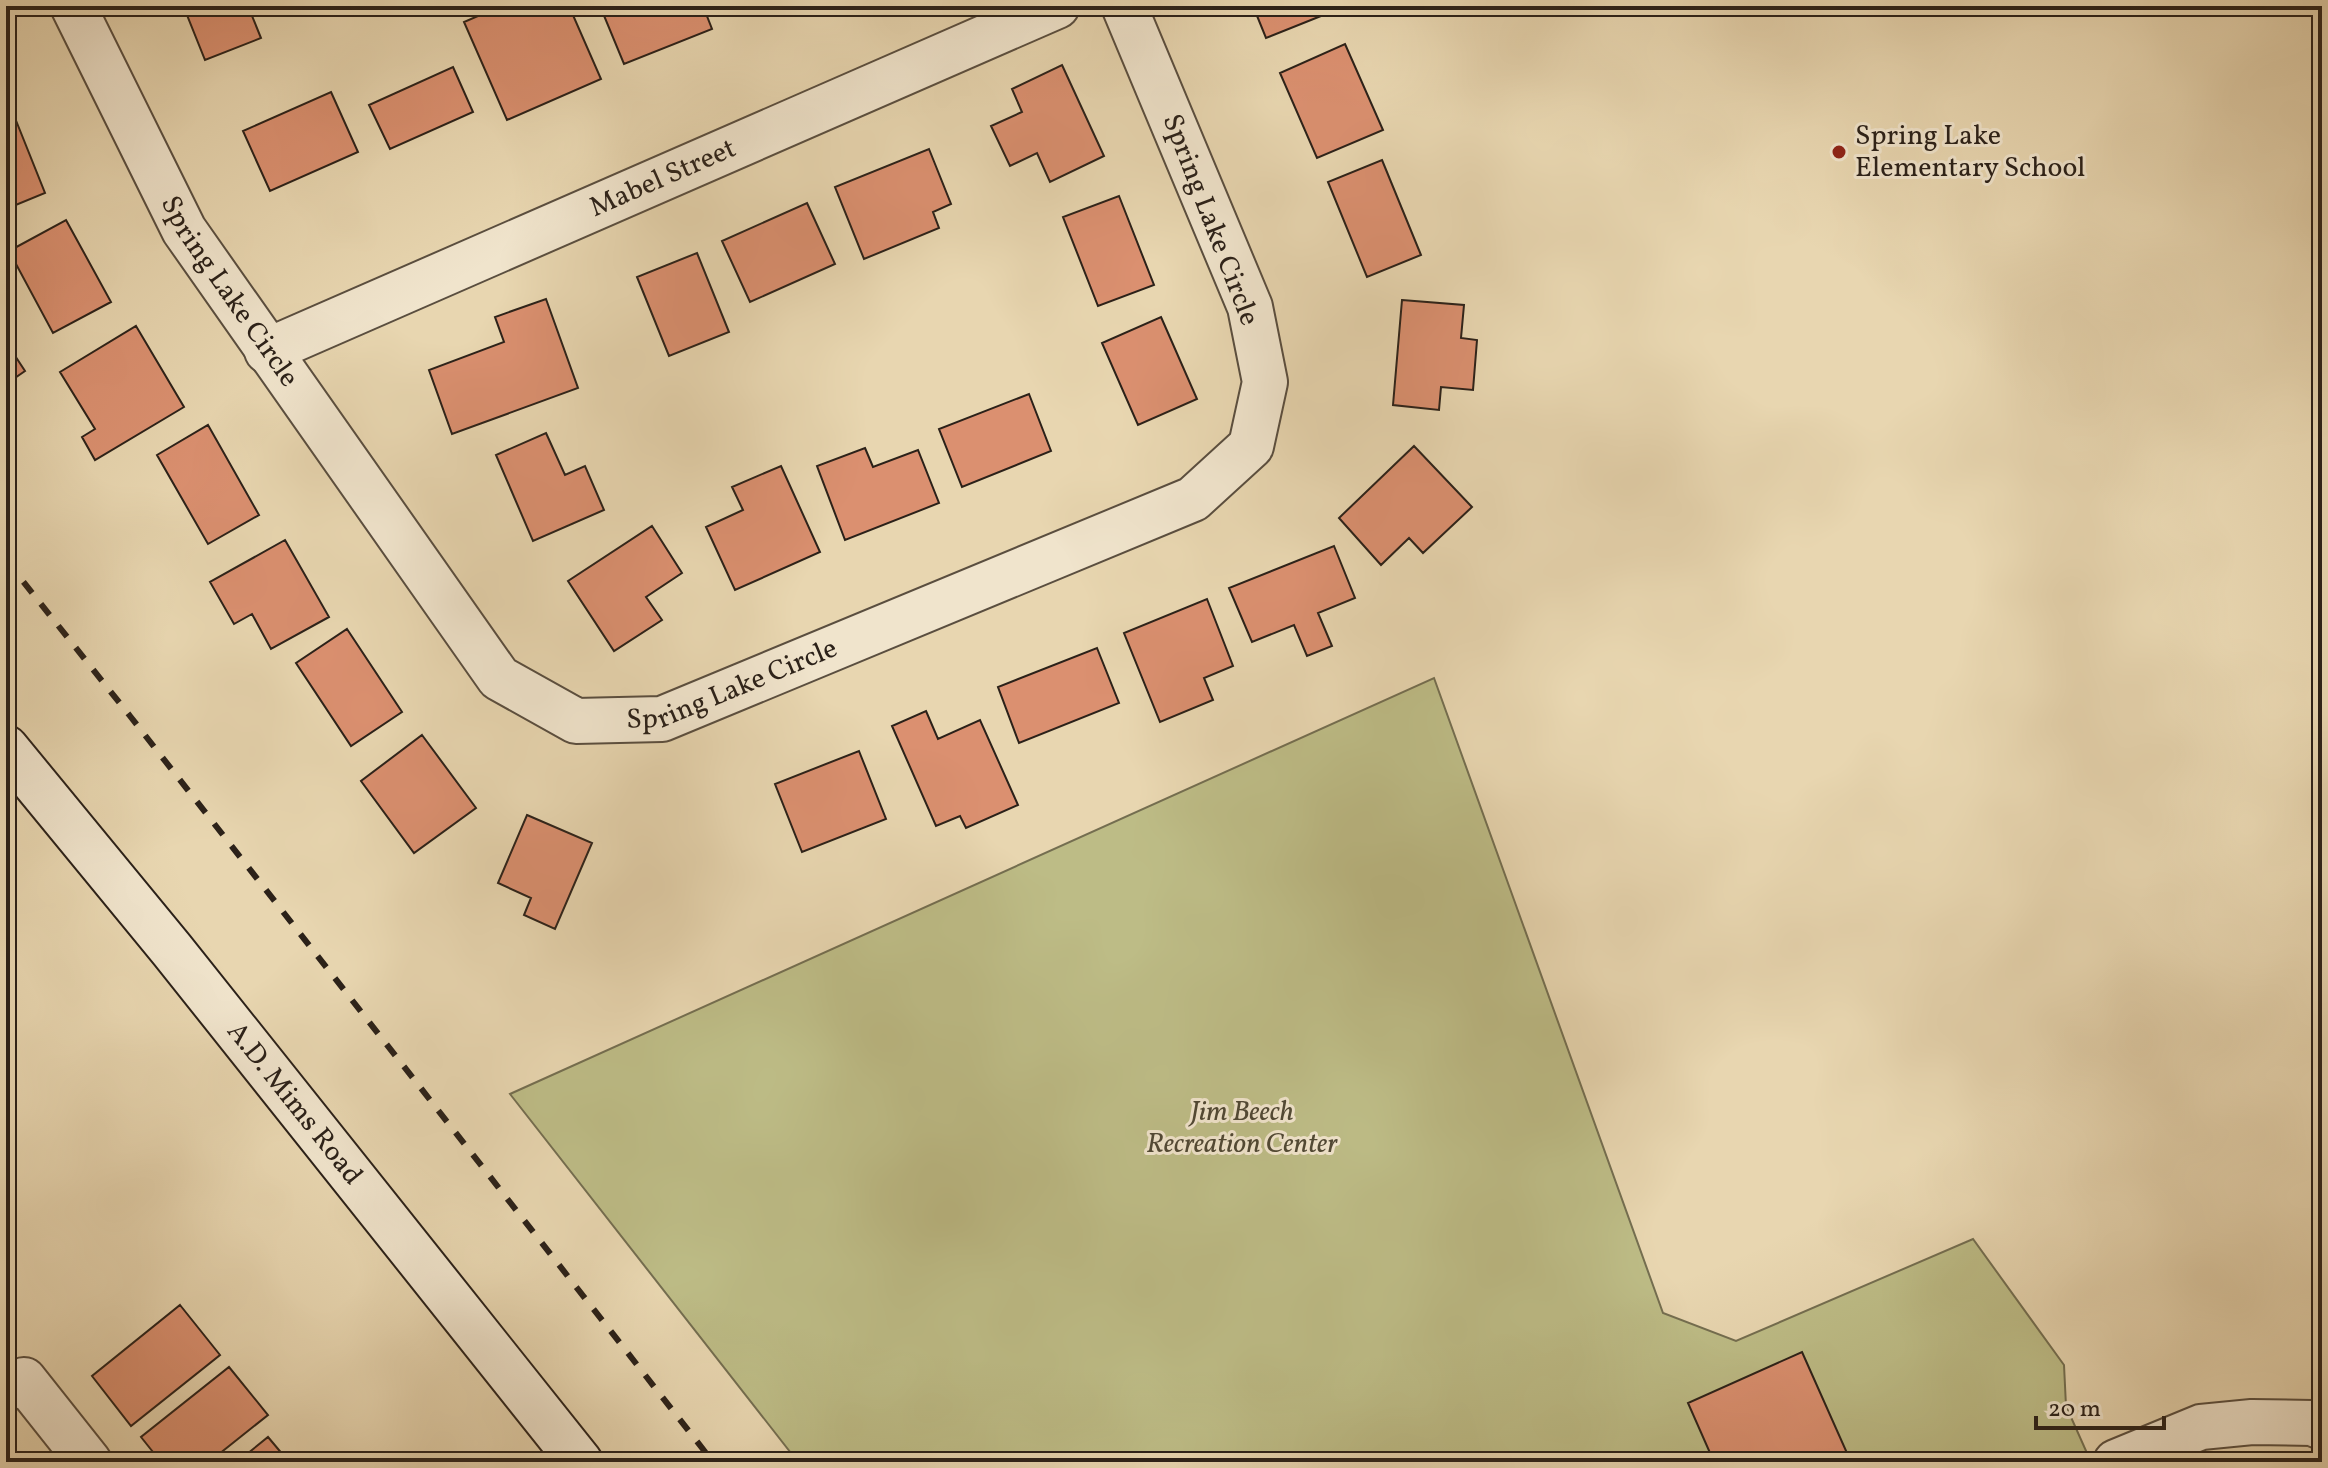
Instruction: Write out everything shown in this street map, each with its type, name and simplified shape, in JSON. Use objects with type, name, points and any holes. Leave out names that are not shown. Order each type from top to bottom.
[{"type":"street","name":"Spring Lake Circle","points":[[73,6],[184,230],[267,351],[499,678],[576,721],[662,719],[1193,499],[1251,446],[1265,382],[1250,307],[1124,6]]},
{"type":"street","name":"Mabel Street","points":[[267,351],[1057,6]]},
{"type":"street","name":"A.D. Mims Road","points":[[6,748],[172,950],[580,1462]]},
{"type":"street","points":[[6,1389],[24,1380],[89,1462]]},
{"type":"street","points":[[2116,1462],[2201,1427],[2252,1422],[2312,1423],[2322,1427]]},
{"type":"green space","name":"Jim Beech Recreation Center","points":[[1434,678],[1663,1313],[1736,1341],[1973,1239],[2064,1365],[2066,1406],[2091,1462],[798,1462],[510,1094]]},
{"type":"building","points":[[210,6],[248,6],[261,38],[205,60],[187,15]]},
{"type":"building","points":[[501,6],[569,6],[601,79],[507,120],[464,22]]},
{"type":"building","points":[[600,6],[703,6],[712,29],[624,64]]},
{"type":"building","points":[[760,6],[784,6],[765,15]]},
{"type":"building","points":[[1253,6],[1346,6],[1266,38]]},
{"type":"building","points":[[1345,44],[1383,130],[1317,158],[1280,73]]},
{"type":"building","points":[[1062,65],[1104,156],[1050,182],[1037,153],[1010,166],[991,126],[1022,112],[1012,89]]},
{"type":"building","points":[[453,67],[473,112],[390,149],[369,105]]},
{"type":"building","points":[[331,92],[358,152],[270,191],[243,131]]},
{"type":"building","points":[[6,99],[45,193],[6,209]]},
{"type":"building","points":[[929,149],[951,204],[933,212],[939,228],[864,259],[835,187]]},
{"type":"building","points":[[1382,160],[1421,255],[1367,277],[1328,182]]},
{"type":"building","points":[[1119,196],[1154,285],[1098,306],[1063,217]]},
{"type":"building","points":[[807,203],[835,264],[750,302],[722,241]]},
{"type":"building","points":[[66,220],[111,302],[53,333],[9,251]]},
{"type":"building","points":[[697,253],[729,332],[669,356],[637,277]]},
{"type":"building","points":[[546,299],[578,388],[452,434],[429,370],[504,342],[495,317]]},
{"type":"building","points":[[1402,300],[1464,305],[1461,338],[1477,340],[1473,390],[1441,387],[1439,410],[1393,405]]},
{"type":"building","points":[[1161,317],[1197,399],[1138,425],[1102,343]]},
{"type":"building","points":[[136,326],[184,407],[95,460],[82,437],[95,429],[60,372]]},
{"type":"building","points":[[6,342],[25,371],[6,384]]},
{"type":"building","points":[[1029,394],[1051,451],[962,487],[939,429]]},
{"type":"building","points":[[208,425],[259,515],[208,544],[157,455]]},
{"type":"building","points":[[546,433],[565,475],[585,466],[604,510],[533,541],[496,455]]},
{"type":"building","points":[[1414,446],[1472,507],[1423,553],[1409,538],[1381,565],[1339,518]]},
{"type":"building","points":[[865,448],[873,467],[918,450],[939,503],[845,540],[817,466]]},
{"type":"building","points":[[781,466],[820,552],[735,590],[706,527],[743,510],[732,487]]},
{"type":"building","points":[[652,526],[682,573],[646,597],[662,620],[614,651],[568,581]]},
{"type":"building","points":[[285,540],[329,617],[271,649],[252,614],[234,624],[210,582]]},
{"type":"building","points":[[1334,546],[1355,598],[1318,613],[1332,646],[1307,656],[1294,625],[1252,642],[1229,588]]},
{"type":"building","points":[[1207,599],[1233,666],[1204,678],[1213,700],[1160,722],[1124,633]]},
{"type":"building","points":[[347,629],[402,712],[351,746],[296,663]]},
{"type":"building","points":[[1097,648],[1119,703],[1019,743],[998,687]]},
{"type":"building","points":[[926,711],[938,739],[980,720],[1018,805],[966,828],[960,816],[936,826],[892,726]]},
{"type":"building","points":[[422,735],[476,808],[414,853],[361,781]]},
{"type":"building","points":[[859,751],[886,819],[802,852],[775,784]]},
{"type":"building","points":[[527,815],[592,843],[555,929],[524,915],[531,898],[498,883]]},
{"type":"building","points":[[180,1305],[220,1355],[131,1426],[92,1376]]},
{"type":"building","points":[[1802,1352],[1851,1462],[1714,1462],[1688,1403]]},
{"type":"building","points":[[229,1367],[268,1415],[209,1462],[161,1462],[141,1437]]},
{"type":"building","points":[[268,1437],[289,1462],[237,1462]]},
{"type":"building","points":[[6,1445],[19,1462],[6,1462]]},
{"type":"railway","points":[[6,560],[713,1462]]},
{"type":"place","name":"Spring Lake Elementary School","points":[[1839,152]]}]
